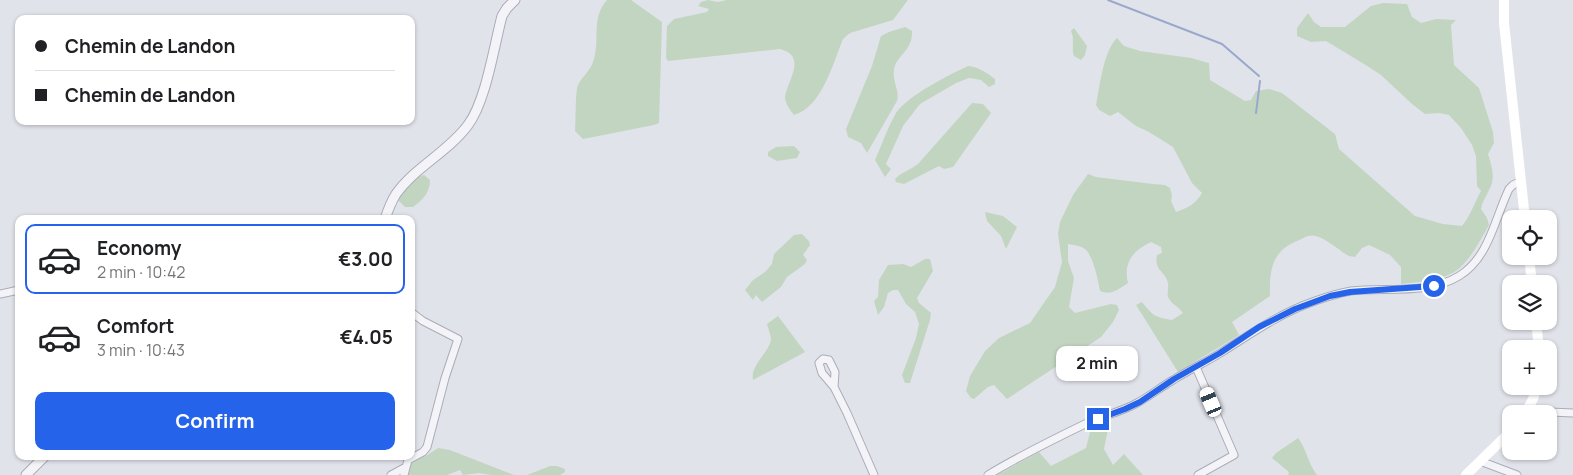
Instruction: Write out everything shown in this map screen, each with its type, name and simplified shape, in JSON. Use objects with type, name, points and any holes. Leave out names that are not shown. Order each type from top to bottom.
[{"type":"main road","points":[[1504,0],[1504,23],[1524,210]]},
{"type":"main road","points":[[1466,475],[1502,440]]},
{"type":"street","points":[[386,215],[391,203],[404,184],[468,126],[481,98],[502,16],[515,0]]},
{"type":"street","points":[[988,475],[1036,447],[1132,405],[1259,327],[1295,309],[1315,301],[1350,292],[1434,286],[1460,276],[1478,257],[1494,228],[1509,189],[1521,181]]},
{"type":"street","points":[[0,294],[15,291]]},
{"type":"street","points":[[415,315],[458,339],[444,378],[426,447],[423,452],[415,456]]},
{"type":"street","points":[[1196,367],[1234,455],[1198,475]]},
{"type":"street","points":[[834,387],[874,475]]},
{"type":"street","points":[[1557,413],[1573,413]]},
{"type":"street","points":[[26,475],[41,460]]},
{"type":"street","points":[[391,475],[404,472],[408,460]]},
{"type":"street","points":[[1480,461],[1517,475]]},
{"type":"green space","points":[[607,0],[631,0],[662,22],[659,123],[583,139],[575,131],[577,89],[593,62],[597,22],[602,7]]},
{"type":"green space","points":[[708,0],[718,2],[727,0],[908,0],[893,20],[850,33],[843,39],[819,94],[804,110],[794,115],[789,109],[785,97],[794,70],[793,57],[788,52],[780,49],[668,61],[666,58],[667,26],[674,19],[707,12],[709,9],[698,6],[701,2]]},
{"type":"green space","points":[[1383,3],[1407,4],[1412,17],[1421,23],[1436,19],[1456,20],[1451,25],[1454,65],[1479,88],[1493,132],[1494,143],[1488,154],[1493,177],[1481,209],[1489,225],[1464,264],[1446,276],[1434,280],[1401,284],[1401,267],[1390,255],[1369,245],[1362,248],[1355,257],[1349,256],[1319,237],[1306,237],[1289,245],[1277,256],[1270,278],[1270,296],[1232,322],[1239,335],[1178,372],[1136,305],[1142,302],[1155,315],[1172,320],[1183,313],[1169,299],[1167,279],[1157,265],[1157,255],[1162,253],[1161,247],[1151,242],[1134,253],[1128,263],[1128,283],[1108,293],[1100,291],[1094,265],[1087,251],[1081,247],[1068,244],[1068,261],[1074,278],[1069,307],[1075,313],[1111,304],[1117,305],[1119,310],[1113,322],[1101,337],[1007,399],[994,385],[988,387],[974,399],[971,398],[966,391],[970,376],[985,351],[999,338],[1030,323],[1055,287],[1062,262],[1058,234],[1060,222],[1073,195],[1088,174],[1096,177],[1165,185],[1170,188],[1171,201],[1176,212],[1191,205],[1202,193],[1192,183],[1173,147],[1136,126],[1118,112],[1110,116],[1099,110],[1096,105],[1105,60],[1112,44],[1117,38],[1124,46],[1140,51],[1191,58],[1209,63],[1210,80],[1245,101],[1251,100],[1256,91],[1269,89],[1282,93],[1335,134],[1339,149],[1415,216],[1443,224],[1462,226],[1481,191],[1477,186],[1476,156],[1472,145],[1461,128],[1449,115],[1439,113],[1425,114],[1381,75],[1326,41],[1311,42],[1297,36],[1297,28],[1308,13],[1314,22],[1321,27],[1345,27],[1371,6]]},
{"type":"green space","points":[[905,27],[912,31],[912,38],[895,65],[894,78],[898,93],[897,101],[867,153],[861,143],[848,137],[846,129],[872,66],[881,36]]},
{"type":"green space","points":[[1074,28],[1087,46],[1085,55],[1081,60],[1074,56],[1073,53],[1071,31]]},
{"type":"green space","points":[[968,66],[979,69],[995,79],[995,84],[989,87],[981,80],[969,78],[956,83],[920,104],[903,126],[886,164],[891,169],[885,177],[875,160],[896,113],[918,93]]},
{"type":"green space","points":[[972,103],[983,104],[991,113],[953,167],[944,169],[939,166],[904,184],[896,182],[895,179],[918,164]]},
{"type":"green space","points":[[794,146],[800,152],[797,158],[777,161],[768,156],[768,152],[776,147]]},
{"type":"green space","points":[[424,175],[430,180],[429,188],[425,195],[413,207],[405,207],[397,199],[405,188]]},
{"type":"green space","points":[[985,212],[1003,216],[1017,227],[1006,249],[1001,236],[987,221]]},
{"type":"green space","points":[[802,234],[809,241],[810,245],[803,255],[807,260],[805,264],[787,277],[781,287],[762,302],[756,295],[753,300],[745,290],[753,280],[765,272],[772,264],[774,254],[794,235]]},
{"type":"green space","points":[[925,259],[930,259],[933,271],[917,298],[919,303],[931,313],[930,320],[910,383],[905,383],[902,375],[916,338],[919,324],[915,312],[906,304],[898,290],[888,293],[884,307],[878,315],[874,301],[878,297],[879,280],[888,265],[903,264],[911,267]]},
{"type":"green space","points":[[778,316],[805,352],[753,380],[754,369],[771,340],[767,324]]},
{"type":"green space","points":[[1091,428],[1108,429],[1104,449],[1113,465],[1124,454],[1143,475],[997,475],[1039,452],[1051,466],[1086,448]]},
{"type":"green space","points":[[1298,438],[1317,475],[1288,475],[1289,472],[1272,458],[1276,453]]},
{"type":"green space","points":[[438,448],[450,450],[514,475],[479,473],[463,475],[460,470],[447,475],[407,475],[408,463],[426,456]]},
{"type":"green space","points":[[550,466],[565,469],[565,472],[560,475],[527,475]]},
{"type":"waterway","points":[[1108,0],[1222,44],[1259,76]]},
{"type":"waterway","points":[[1256,113],[1260,81]]},
{"type":"route","points":[[1098,419],[1140,402],[1259,327],[1280,315],[1315,301],[1350,292],[1434,286]]}]
